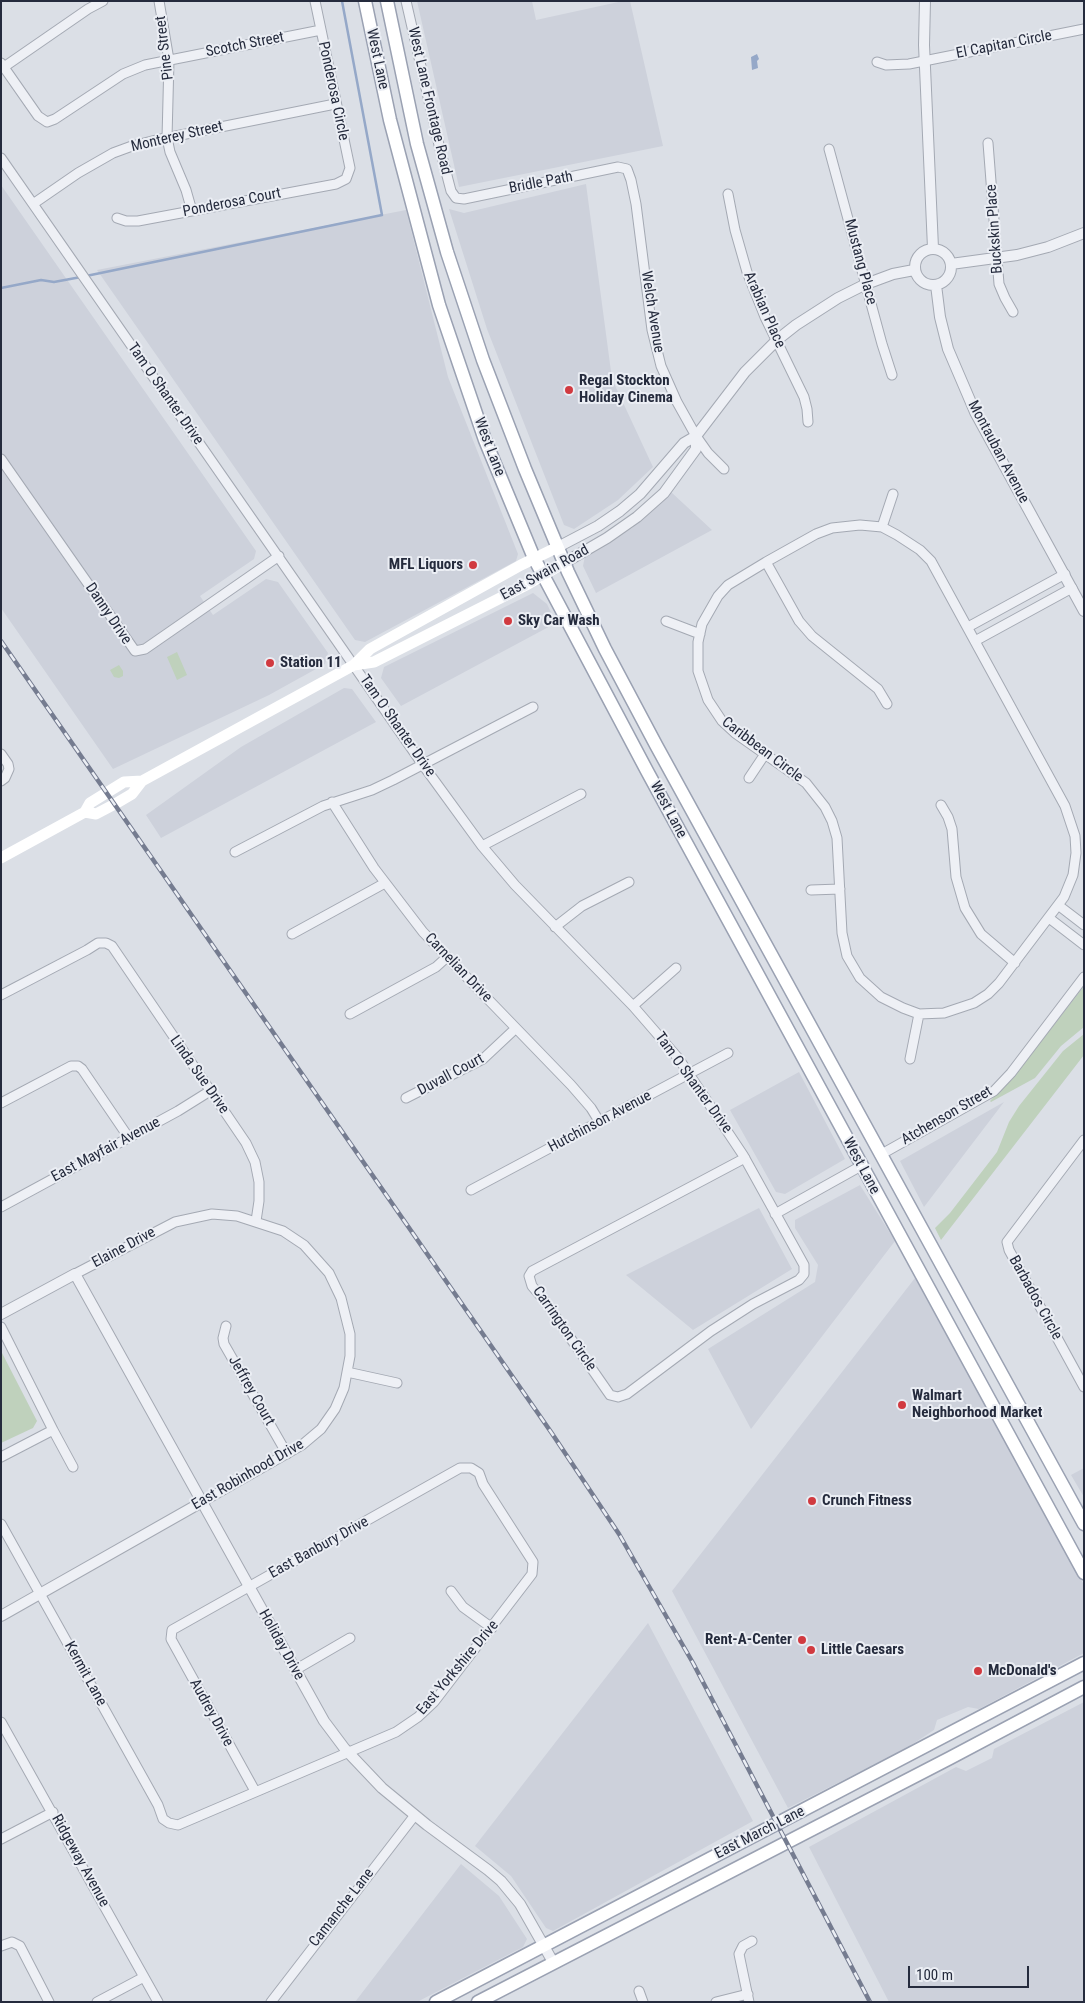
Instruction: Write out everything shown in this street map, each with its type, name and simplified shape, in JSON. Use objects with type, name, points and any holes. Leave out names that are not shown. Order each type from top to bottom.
[{"type":"main road","name":"West Lane","points":[[365,1],[390,120],[438,305],[485,440],[534,558],[861,1166],[1084,1573]]},
{"type":"main road","name":"West Lane","points":[[387,1],[417,144],[447,252],[483,360],[564,563],[605,649],[880,1155],[1084,1524]]},
{"type":"main road","name":"East Swain Road","points":[[1,858],[85,812],[90,803],[124,782],[142,781],[354,665],[370,649],[534,558],[558,547]]},
{"type":"main road","name":"East Swain Road","points":[[354,665],[374,662],[564,563]]},
{"type":"main road","name":"East March Lane","points":[[436,2002],[1084,1663]]},
{"type":"main road","name":"East March Lane","points":[[478,2002],[1084,1687]]},
{"type":"street","points":[[3,65],[103,1]]},
{"type":"street","name":"Pine Street","points":[[158,1],[169,60],[167,138],[170,152],[186,190],[192,211]]},
{"type":"street","name":"Ponderosa Circle","points":[[315,1],[335,104],[350,168],[346,180]]},
{"type":"street","name":"West Lane Frontage Road","points":[[406,1],[439,145],[451,191],[456,198]]},
{"type":"street","points":[[925,1],[924,60],[933,248]]},
{"type":"street","name":"El Capitan Circle","points":[[877,62],[895,65],[1084,29]]},
{"type":"street","name":"Scotch Street","points":[[3,65],[38,116],[46,122],[55,119],[123,74],[145,65],[321,30]]},
{"type":"street","name":"Monterey Street","points":[[33,204],[78,173],[113,153],[132,146],[335,104]]},
{"type":"street","name":"Buckskin Place","points":[[988,143],[999,284],[1013,312]]},
{"type":"street","name":"Mustang Place","points":[[830,149],[892,375]]},
{"type":"street","name":"Tam O Shanter Drive","points":[[1,158],[482,846],[555,926],[634,1006],[690,1074],[745,1158],[774,1214],[804,1265],[805,1269],[802,1277]]},
{"type":"street","name":"Bridle Path","points":[[456,198],[468,198],[618,167],[627,169]]},
{"type":"street","name":"Welch Avenue","points":[[627,169],[636,204],[656,348],[668,384],[696,436],[708,453],[724,469]]},
{"type":"street","name":"Ponderosa Court","points":[[117,218],[126,221],[138,221],[336,184],[346,180]]},
{"type":"street","name":"Arabian Place","points":[[728,194],[747,272],[762,310],[804,397],[808,422]]},
{"type":"street","points":[[951,264],[997,258],[1040,249],[1084,234]]},
{"type":"street","points":[[933,248],[944,253],[951,264],[949,275],[936,285],[924,283],[914,270],[917,257],[926,250],[933,248]]},
{"type":"street","name":"East Swain Road","points":[[558,547],[598,526],[640,494],[684,443],[696,436],[745,372],[777,340],[817,311],[866,284],[893,274],[914,270]]},
{"type":"street","name":"Montauban Avenue","points":[[936,285],[940,317],[948,349],[975,412],[1084,611]]},
{"type":"street","name":"East Swain Road","points":[[564,563],[608,538],[637,517],[664,493],[696,449],[696,436]]},
{"type":"street","name":"Danny Drive","points":[[1,459],[135,651],[145,649],[279,556]]},
{"type":"street","points":[[882,527],[893,494]]},
{"type":"street","name":"Caribbean Circle","points":[[860,525],[882,527],[911,542],[931,562],[1065,806],[1073,828],[1076,852],[1073,875],[1064,897],[1015,963],[988,994],[974,1003],[944,1013],[919,1014],[881,997],[872,990],[856,971],[848,956],[842,933],[837,838],[825,807],[806,783],[735,733],[722,721],[708,700],[698,671],[697,660],[702,624],[718,596],[728,585],[816,534],[832,528],[860,525]]},
{"type":"street","points":[[766,562],[789,605],[805,628],[878,689],[887,704]]},
{"type":"street","points":[[968,627],[1065,574]]},
{"type":"street","points":[[976,641],[1072,588]]},
{"type":"street","points":[[666,621],[700,634]]},
{"type":"street","points":[[234,852],[332,802],[372,790],[533,707]]},
{"type":"street","points":[[1,754],[8,764],[8,774],[1,781]]},
{"type":"street","points":[[749,778],[765,754]]},
{"type":"street","points":[[482,846],[581,794]]},
{"type":"street","name":"Carnelian Drive","points":[[332,802],[385,883],[423,932],[571,1085],[591,1108],[599,1121]]},
{"type":"street","points":[[941,806],[948,817],[952,829],[956,877],[965,908],[981,934],[1015,963]]},
{"type":"street","points":[[555,926],[582,906],[629,882]]},
{"type":"street","points":[[292,934],[385,883]]},
{"type":"street","points":[[812,890],[840,889]]},
{"type":"street","points":[[1058,905],[1084,925]]},
{"type":"street","points":[[1049,918],[1084,945]]},
{"type":"street","name":"Linda Sue Drive","points":[[1,995],[98,943],[106,943],[112,946],[246,1143],[255,1162],[259,1190],[256,1221]]},
{"type":"street","points":[[350,1014],[436,967],[447,957]]},
{"type":"street","points":[[634,1006],[676,968]]},
{"type":"street","name":"Atchenson Street","points":[[880,1155],[994,1091],[1011,1073],[1084,978]]},
{"type":"street","points":[[910,1059],[919,1014]]},
{"type":"street","name":"Duvall Court","points":[[406,1098],[483,1059],[516,1029]]},
{"type":"street","name":"Hutchinson Avenue","points":[[472,1190],[728,1053]]},
{"type":"street","points":[[1,1103],[71,1066],[75,1066],[82,1069],[129,1138]]},
{"type":"street","name":"East Mayfair Avenue","points":[[1,1207],[178,1111],[210,1090]]},
{"type":"street","name":"Barbados Circle","points":[[1084,1140],[1007,1242],[1084,1387]]},
{"type":"street","name":"Carrington Circle","points":[[745,1158],[534,1269],[529,1276],[530,1281],[607,1392],[618,1397],[627,1394],[716,1328],[753,1304],[802,1277]]},
{"type":"street","points":[[774,1214],[861,1166]]},
{"type":"street","name":"Elaine Drive","points":[[1,1314],[164,1227],[187,1218],[225,1215],[256,1221]]},
{"type":"street","name":"East Robinhood Drive","points":[[1,1616],[287,1454],[315,1435],[328,1420],[341,1395],[350,1356],[348,1322],[341,1298],[329,1273],[313,1254],[294,1237],[273,1226],[256,1221]]},
{"type":"street","name":"Holiday Drive","points":[[75,1274],[324,1721],[367,1773],[415,1814],[500,1881],[520,1904],[552,1962]]},
{"type":"street","name":"Jeffrey Court","points":[[226,1326],[223,1338],[224,1344],[287,1454]]},
{"type":"street","points":[[1,1327],[73,1467]]},
{"type":"street","points":[[347,1372],[397,1383]]},
{"type":"street","points":[[1,1457],[53,1430]]},
{"type":"street","name":"East Banbury Drive","points":[[170,1634],[175,1627],[460,1468],[471,1468]]},
{"type":"street","name":"East Yorkshire Drive","points":[[169,1823],[178,1824],[184,1822],[396,1732],[418,1717],[434,1702],[528,1581],[534,1565],[483,1484],[479,1473],[471,1468]]},
{"type":"street","name":"Kermit Lane","points":[[1,1524],[158,1805],[163,1819],[169,1823]]},
{"type":"street","points":[[451,1591],[463,1607],[492,1628]]},
{"type":"street","name":"Audrey Drive","points":[[170,1634],[254,1791]]},
{"type":"street","points":[[295,1670],[350,1638]]},
{"type":"street","name":"Ridgeway Avenue","points":[[2,1727],[53,1812],[158,2002]]},
{"type":"street","points":[[1,1839],[53,1812]]},
{"type":"street","name":"Camanche Lane","points":[[270,2002],[415,1814]]},
{"type":"street","points":[[716,2002],[749,1998],[739,1954],[743,1946],[752,1941]]},
{"type":"street","points":[[1,1946],[10,1942],[20,1946],[48,2002]]},
{"type":"street","points":[[97,2002],[144,1977]]},
{"type":"street","points":[[638,1991],[643,2002]]},
{"type":"shaded area","points":[[417,1],[532,1],[536,20],[630,1],[663,146],[459,187]]},
{"type":"shaded area","points":[[586,184],[612,379],[653,467],[618,500],[574,529],[564,525],[487,329],[449,209],[464,213]]},
{"type":"shaded area","points":[[1,185],[256,551],[254,559],[200,596],[213,615],[266,579],[278,582],[328,653],[325,664],[269,695],[113,769],[1,608]]},
{"type":"shaded area","points":[[406,210],[448,377],[518,554],[516,561],[365,642],[355,640],[97,270]]},
{"type":"shaded area","points":[[671,492],[712,530],[596,593],[583,566],[585,556],[632,528]]},
{"type":"shaded area","points":[[533,593],[547,604],[556,623],[401,706],[381,678],[384,667]]},
{"type":"shaded area","points":[[344,688],[352,689],[376,722],[161,838],[146,815],[241,747]]},
{"type":"shaded area","points":[[799,1072],[845,1159],[785,1194],[776,1192],[730,1110]]},
{"type":"shaded area","points":[[1004,1102],[924,1207],[900,1161]]},
{"type":"shaded area","points":[[860,1185],[895,1241],[751,1429],[708,1349],[815,1282],[818,1265],[795,1228],[795,1220]]},
{"type":"shaded area","points":[[759,1208],[792,1269],[693,1330],[626,1275]]},
{"type":"shaded area","points":[[915,1278],[1084,1585],[1084,1653],[979,1709],[968,1707],[937,1720],[934,1730],[905,1749],[788,1808],[672,1591]]},
{"type":"shaded area","points":[[1084,1468],[1084,1497],[1071,1475]]},
{"type":"shaded area","points":[[648,1623],[753,1821],[553,1931],[546,1928],[511,1876],[475,1846]]},
{"type":"shaded area","points":[[1084,1702],[1084,2002],[889,2002],[809,1847],[956,1767],[966,1771],[992,1758],[994,1749]]},
{"type":"shaded area","points":[[461,1864],[499,1896],[527,1939],[523,1947],[417,2002],[355,2002]]},
{"type":"green space","points":[[177,652],[187,675],[177,680],[167,657]]},
{"type":"green space","points":[[119,665],[123,671],[123,676],[119,678],[114,677],[110,670]]},
{"type":"green space","points":[[1084,986],[1084,1027],[1061,1046],[1035,1078],[991,1102],[1016,1074]]},
{"type":"green space","points":[[1084,1034],[1084,1055],[941,1240],[935,1228],[950,1213],[997,1152],[1009,1122],[1019,1106],[1063,1051]]},
{"type":"green space","points":[[1,1351],[37,1421],[33,1428],[1,1443]]},
{"type":"water","points":[[757,54],[759,59],[757,61],[758,68],[752,70],[751,57]]},
{"type":"waterway","points":[[86,276],[382,215],[342,1]]},
{"type":"waterway","points":[[1,288],[41,280],[54,282],[81,277]]},
{"type":"railway","points":[[1,641],[551,1432],[619,1534],[693,1663],[870,2002]]},
{"type":"place","name":"Regal Stockton Holiday Cinema","points":[[569,390]]},
{"type":"place","name":"MFL Liquors","points":[[473,565]]},
{"type":"place","name":"Sky Car Wash","points":[[508,621]]},
{"type":"place","name":"Station 11","points":[[270,663]]},
{"type":"place","name":"Walmart Neighborhood Market","points":[[902,1405]]},
{"type":"place","name":"Crunch Fitness","points":[[812,1501]]},
{"type":"place","name":"Rent-A-Center","points":[[802,1640]]},
{"type":"place","name":"Little Caesars","points":[[811,1650]]},
{"type":"place","name":"McDonald's","points":[[978,1671]]}]
